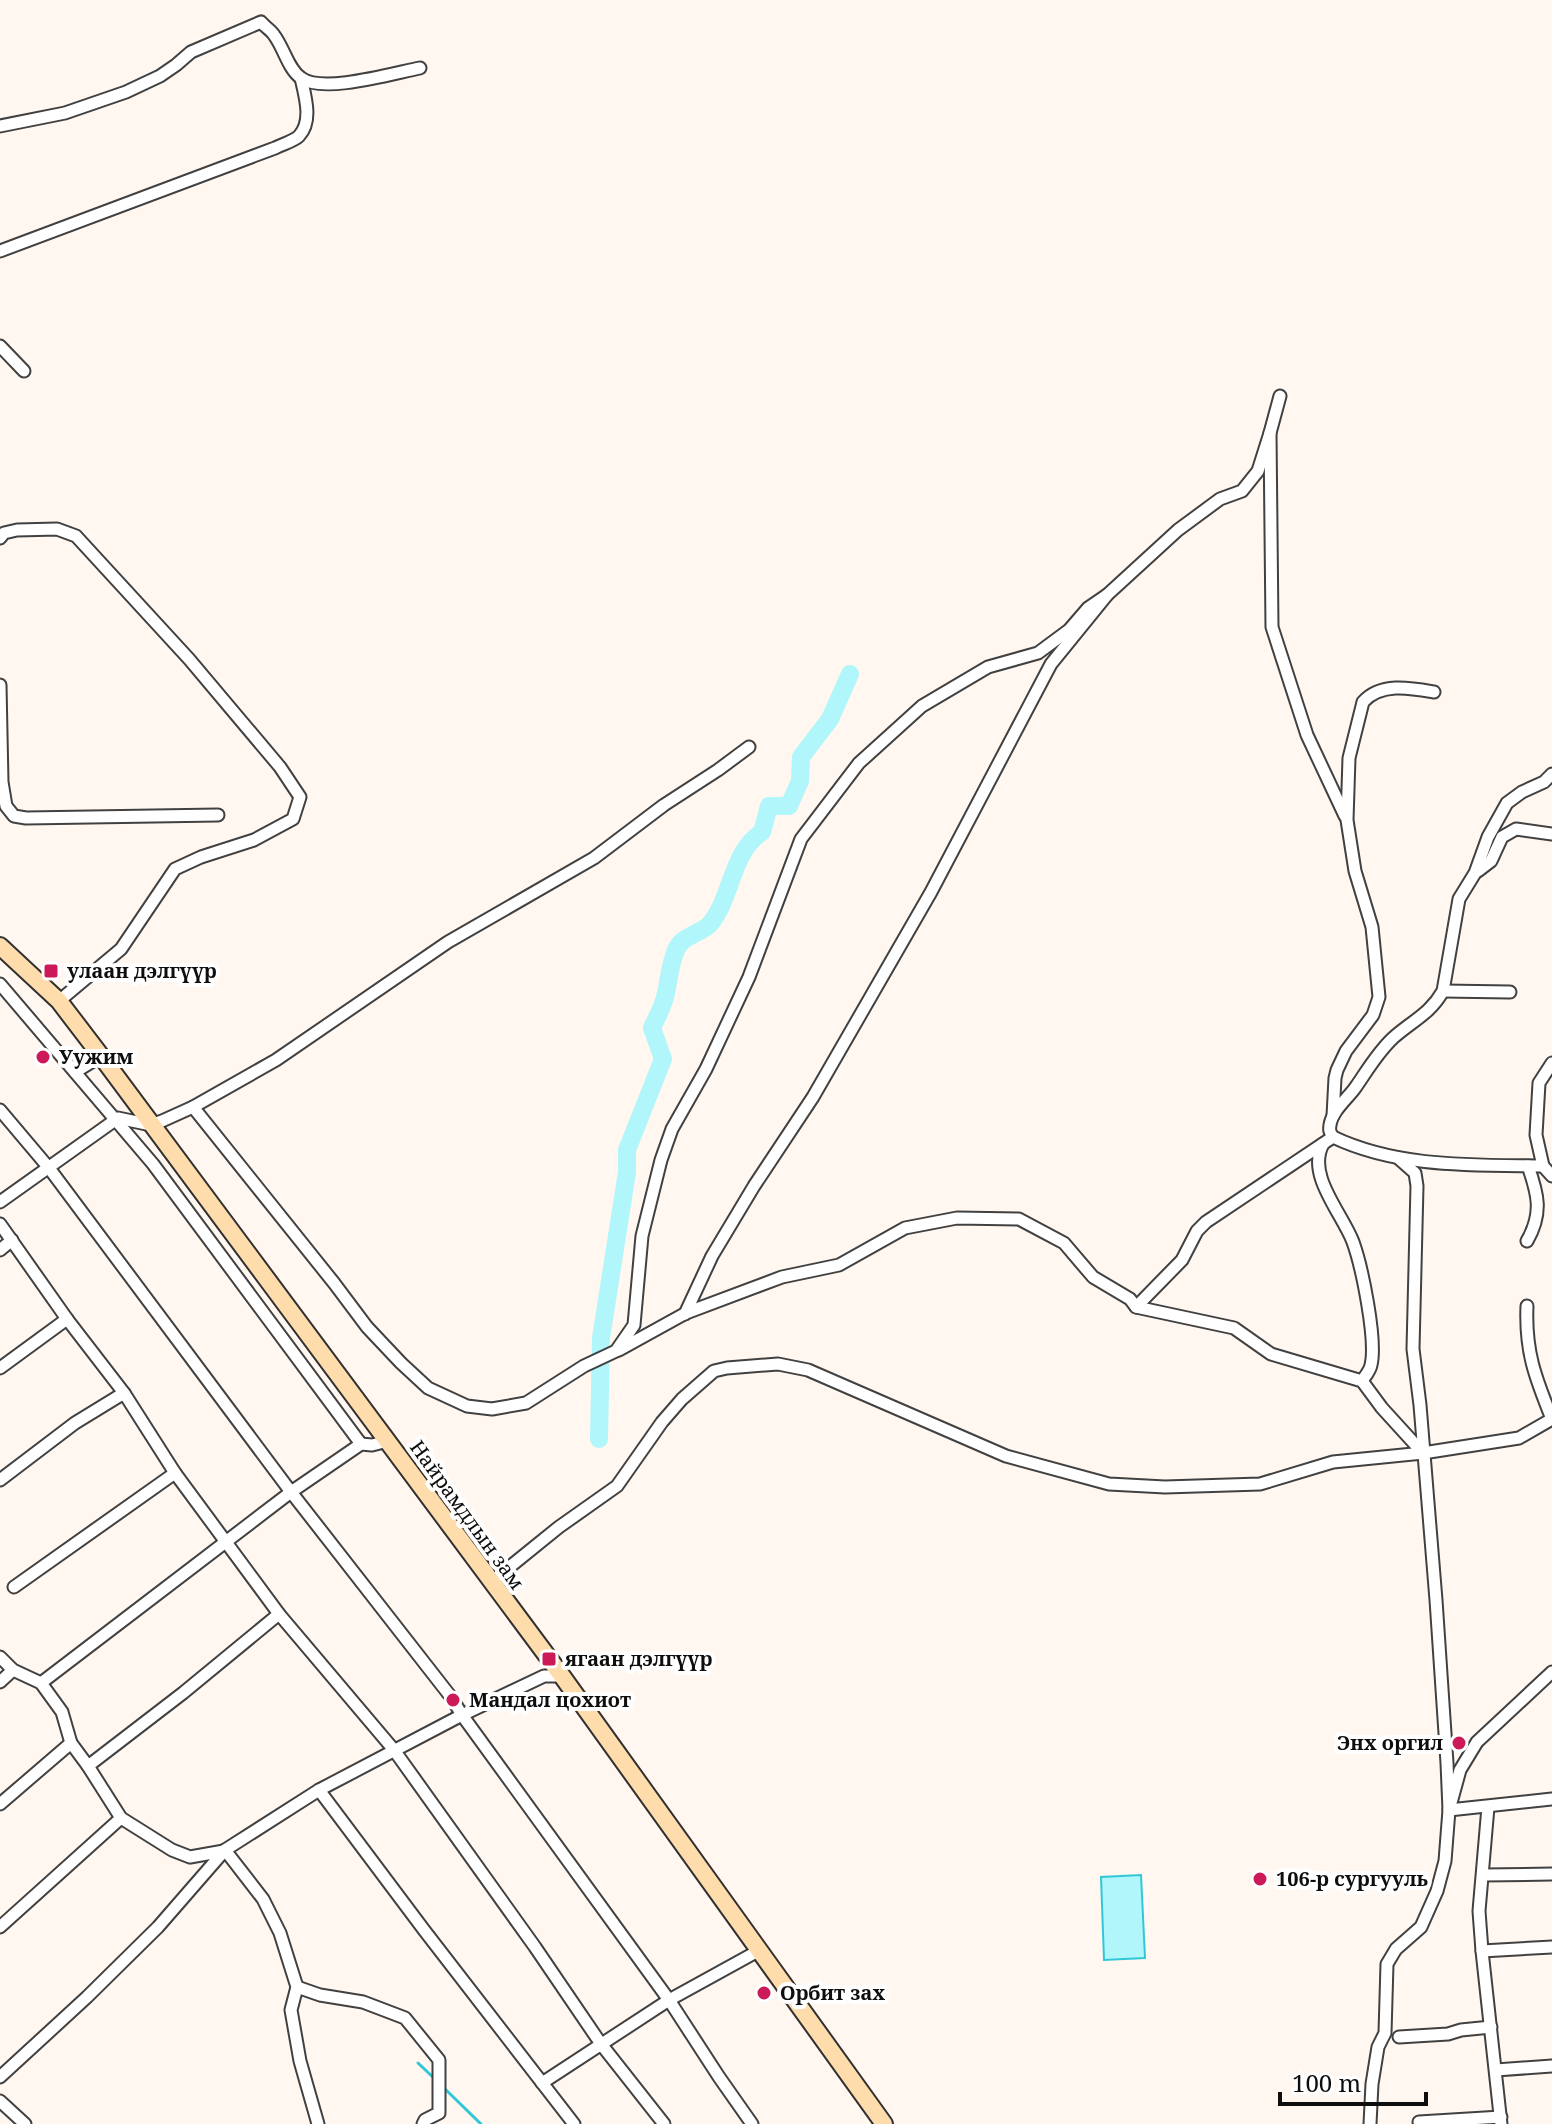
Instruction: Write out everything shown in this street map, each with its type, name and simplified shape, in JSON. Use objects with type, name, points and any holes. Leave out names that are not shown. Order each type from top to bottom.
[{"type":"main road","name":"Найрамдлын зам","points":[[0,946],[59,1001],[101,1056],[562,1676],[884,2124]]},
{"type":"street","points":[[0,126],[65,113],[126,92],[160,76],[191,52],[261,22],[273,32],[295,72],[311,83],[346,83],[420,68]]},
{"type":"street","points":[[0,251],[298,137],[306,125],[307,104],[301,78]]},
{"type":"street","points":[[0,346],[24,371]]},
{"type":"street","points":[[616,1352],[634,1325],[642,1236],[672,1129],[706,1069],[749,977],[801,839],[859,763],[922,706],[988,667],[1038,653],[1069,630],[1088,608],[1107,595],[1178,530],[1220,499],[1242,491],[1258,471],[1280,396]]},
{"type":"street","points":[[1270,433],[1272,627],[1307,735],[1347,820]]},
{"type":"street","points":[[0,538],[4,533],[17,530],[57,529],[76,536],[189,659],[280,767],[300,797],[293,819],[254,840],[175,869],[121,949],[59,1001]]},
{"type":"street","points":[[685,1314],[712,1256],[813,1097],[931,892],[1051,664],[1107,595]]},
{"type":"street","points":[[0,685],[2,782],[6,806],[14,816],[218,815]]},
{"type":"street","points":[[1362,1381],[1371,1367],[1368,1309],[1352,1241],[1325,1187],[1318,1163],[1319,1151],[1328,1140],[1333,1116],[1337,1070],[1346,1051],[1373,1015],[1379,997],[1372,927],[1355,871],[1347,820],[1349,758],[1363,702],[1369,696],[1389,689],[1434,692]]},
{"type":"street","points":[[0,1202],[118,1118],[151,1125],[193,1107],[276,1060],[448,942],[594,858],[749,747]]},
{"type":"street","points":[[1333,1116],[1373,1059],[1395,1036],[1436,1003],[1443,991],[1459,899],[1475,873],[1488,837],[1507,803],[1552,774]]},
{"type":"street","points":[[1475,873],[1491,861],[1502,837],[1516,829],[1552,834]]},
{"type":"street","points":[[0,984],[153,1164],[361,1444]]},
{"type":"street","points":[[1443,991],[1510,992]]},
{"type":"street","points":[[75,1072],[101,1056]]},
{"type":"street","points":[[1552,1063],[1539,1083],[1536,1135],[1543,1166],[1552,1176]]},
{"type":"street","points":[[193,1107],[367,1327],[428,1388],[467,1406],[492,1409],[526,1403],[584,1366],[685,1314],[782,1277],[839,1265],[905,1228],[979,1217],[1019,1219],[1064,1243],[1093,1277],[1130,1299],[1136,1307],[1234,1328],[1271,1354],[1362,1381],[1423,1453]]},
{"type":"street","points":[[0,1110],[49,1168],[291,1492],[451,1697],[669,2000],[752,2124]]},
{"type":"street","points":[[1136,1307],[1182,1260],[1197,1231],[1206,1222],[1328,1140],[1398,1158],[1449,1164],[1543,1166]]},
{"type":"street","points":[[1370,2124],[1378,2047],[1385,2033],[1387,1964],[1396,1949],[1421,1927],[1437,1891],[1445,1861],[1449,1810],[1420,1405],[1413,1349],[1417,1186],[1415,1173],[1398,1158]]},
{"type":"street","points":[[1527,1241],[1536,1226],[1537,1192],[1528,1166]]},
{"type":"street","points":[[0,1224],[124,1393],[175,1473],[226,1543],[279,1614],[394,1750],[601,2044],[664,2124]]},
{"type":"street","points":[[0,1250],[12,1240]]},
{"type":"street","points":[[491,1582],[559,1527],[617,1486],[662,1422],[682,1399],[714,1371],[778,1364],[808,1370],[1006,1456],[1109,1484],[1165,1487],[1260,1484],[1333,1462],[1423,1453],[1519,1438],[1552,1419],[1531,1362],[1526,1335],[1527,1306]]},
{"type":"street","points":[[0,1368],[67,1319]]},
{"type":"street","points":[[0,1480],[75,1423],[124,1393]]},
{"type":"street","points":[[41,1683],[291,1492],[361,1444],[388,1441]]},
{"type":"street","points":[[14,1587],[175,1473]]},
{"type":"street","points":[[88,1766],[279,1614]]},
{"type":"street","points":[[0,1657],[13,1670],[41,1683],[62,1712],[71,1743],[121,1818],[172,1850],[190,1857],[225,1850]]},
{"type":"street","points":[[0,1682],[13,1670]]},
{"type":"street","points":[[1449,1810],[1460,1770],[1477,1742],[1552,1672]]},
{"type":"street","points":[[0,2077],[158,1927],[225,1850],[319,1790],[394,1750],[544,1676],[562,1676]]},
{"type":"street","points":[[0,1804],[71,1743]]},
{"type":"street","points":[[319,1790],[574,2124]]},
{"type":"street","points":[[1449,1810],[1552,1799]]},
{"type":"street","points":[[1419,2122],[1501,2121],[1479,1911],[1488,1807]]},
{"type":"street","points":[[0,1927],[121,1818]]},
{"type":"street","points":[[225,1850],[263,1899],[280,1933],[297,1987],[291,2010],[300,2061],[318,2124]]},
{"type":"street","points":[[1483,1875],[1552,1874]]},
{"type":"street","points":[[1482,1951],[1552,1947]]},
{"type":"street","points":[[542,2083],[669,2000],[758,1951]]},
{"type":"street","points":[[297,1987],[320,1995],[363,2002],[405,2018],[439,2060],[439,2113],[423,2124]]},
{"type":"street","points":[[1399,2037],[1491,2027]]},
{"type":"street","points":[[1496,2070],[1552,2066]]},
{"type":"street","points":[[0,2101],[25,2124]]},
{"type":"water","points":[[1141,1875],[1145,1958],[1104,1960],[1101,1877]]},
{"type":"waterway","points":[[599,1439],[601,1338],[627,1172],[627,1150],[663,1059],[652,1028],[665,997],[674,955],[683,941],[710,924],[744,851],[762,832],[769,806],[789,806],[800,781],[801,757],[830,719],[850,674]]},
{"type":"waterway","points":[[418,2063],[436,2080]]},
{"type":"waterway","points":[[444,2088],[481,2124]]},
{"type":"place","name":"улаан дэлгүүр","points":[[51,971]]},
{"type":"place","name":"Уужим","points":[[43,1057]]},
{"type":"place","name":"ягаан дэлгүүр","points":[[549,1659]]},
{"type":"place","name":"Мандал цохиот","points":[[453,1700]]},
{"type":"place","name":"Энх оргил","points":[[1459,1743]]},
{"type":"place","name":"106-р сургууль","points":[[1260,1879]]},
{"type":"place","name":"Орбит зах","points":[[764,1993]]}]
